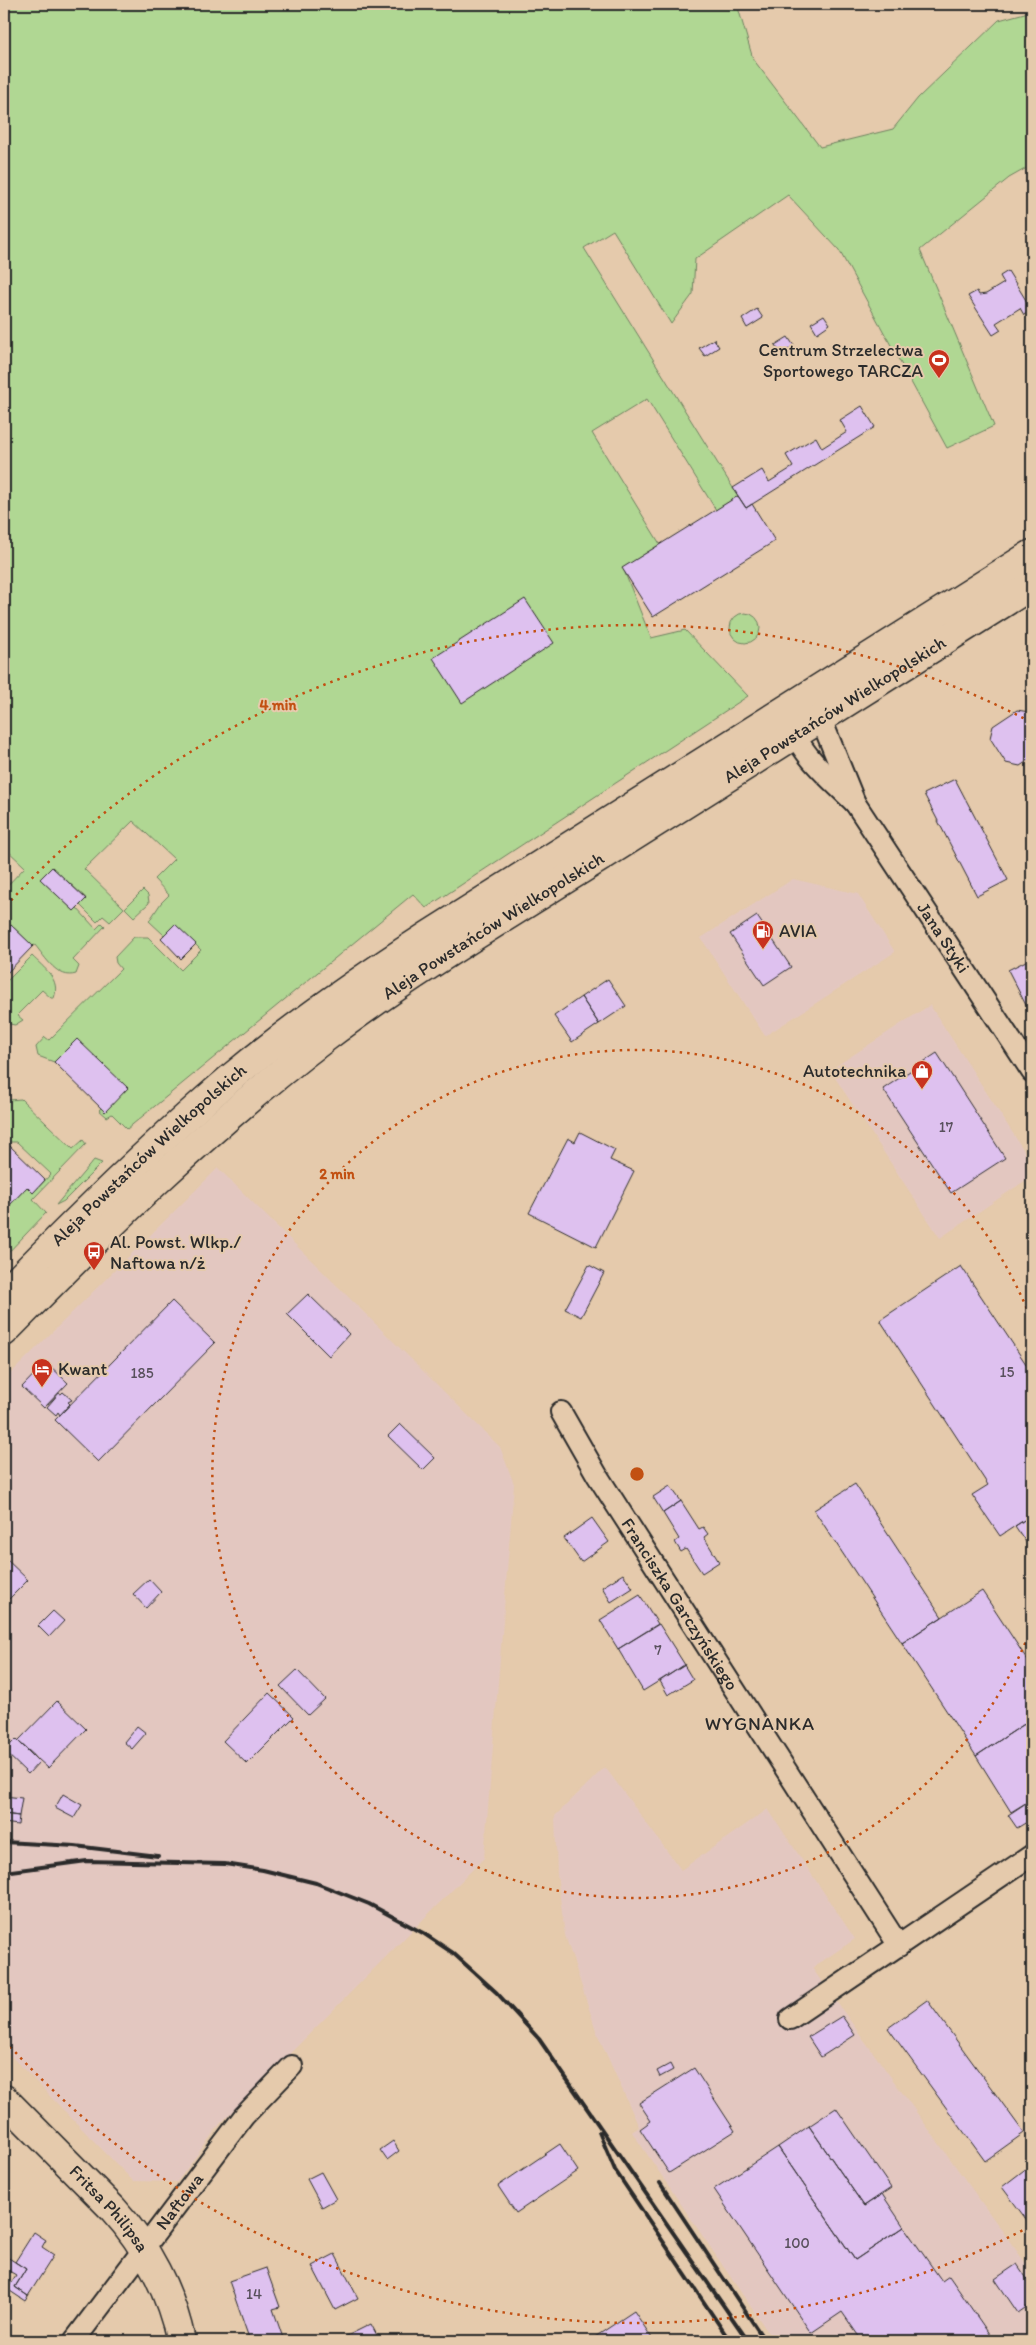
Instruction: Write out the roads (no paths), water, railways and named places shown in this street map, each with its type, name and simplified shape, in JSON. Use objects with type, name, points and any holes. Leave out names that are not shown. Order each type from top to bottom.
[{"type":"main road","name":"Aleja Powstańców Wielkopolskich","points":[[4,1294],[151,1148],[234,1076],[297,1027],[429,935],[1032,554]]},
{"type":"main road","name":"Aleja Powstańców Wielkopolskich","points":[[4,1332],[113,1221],[183,1155],[218,1124],[327,1036],[464,943],[1032,585]]},
{"type":"main road","name":"Fritsa Philipsa","points":[[4,2099],[117,2213],[143,2248],[167,2295],[180,2341]]},
{"type":"street","points":[[794,736],[791,719],[794,704],[812,710],[821,719]]},
{"type":"street","name":"Jana Styki","points":[[821,719],[856,803],[1032,1072]]},
{"type":"street","name":"Jana Styki","points":[[794,736],[812,759],[856,803]]},
{"type":"street","name":"Franciszka Garczyńskiego","points":[[561,1412],[597,1475],[899,1946]]},
{"type":"street","points":[[790,2019],[1032,1855]]},
{"type":"street","name":"Naftowa","points":[[74,2341],[244,2116],[292,2066]]},
{"type":"railway","points":[[4,1842],[75,1846],[158,1856]]},
{"type":"railway","points":[[4,1872],[87,1861],[225,1864],[263,1870],[316,1883],[369,1904],[423,1933],[453,1953],[497,1993],[539,2039],[748,2341]]},
{"type":"railway","points":[[599,2132],[615,2170],[730,2341]]},
{"type":"railway","points":[[660,2183],[765,2341]]},
{"type":"place","name":"Centrum Strzelectwa Sportowego TARCZA","points":[[939,379]]},
{"type":"place","name":"AVIA","points":[[763,950]]},
{"type":"place","name":"Autotechnika","points":[[922,1090]]},
{"type":"place","name":"Al. Powst. Wlkp./ Naftowa n/ż","points":[[94,1271]]},
{"type":"place","name":"Kwant","points":[[42,1388]]},
{"type":"district","name":"WYGNANKA","points":[[760,1723]]}]
